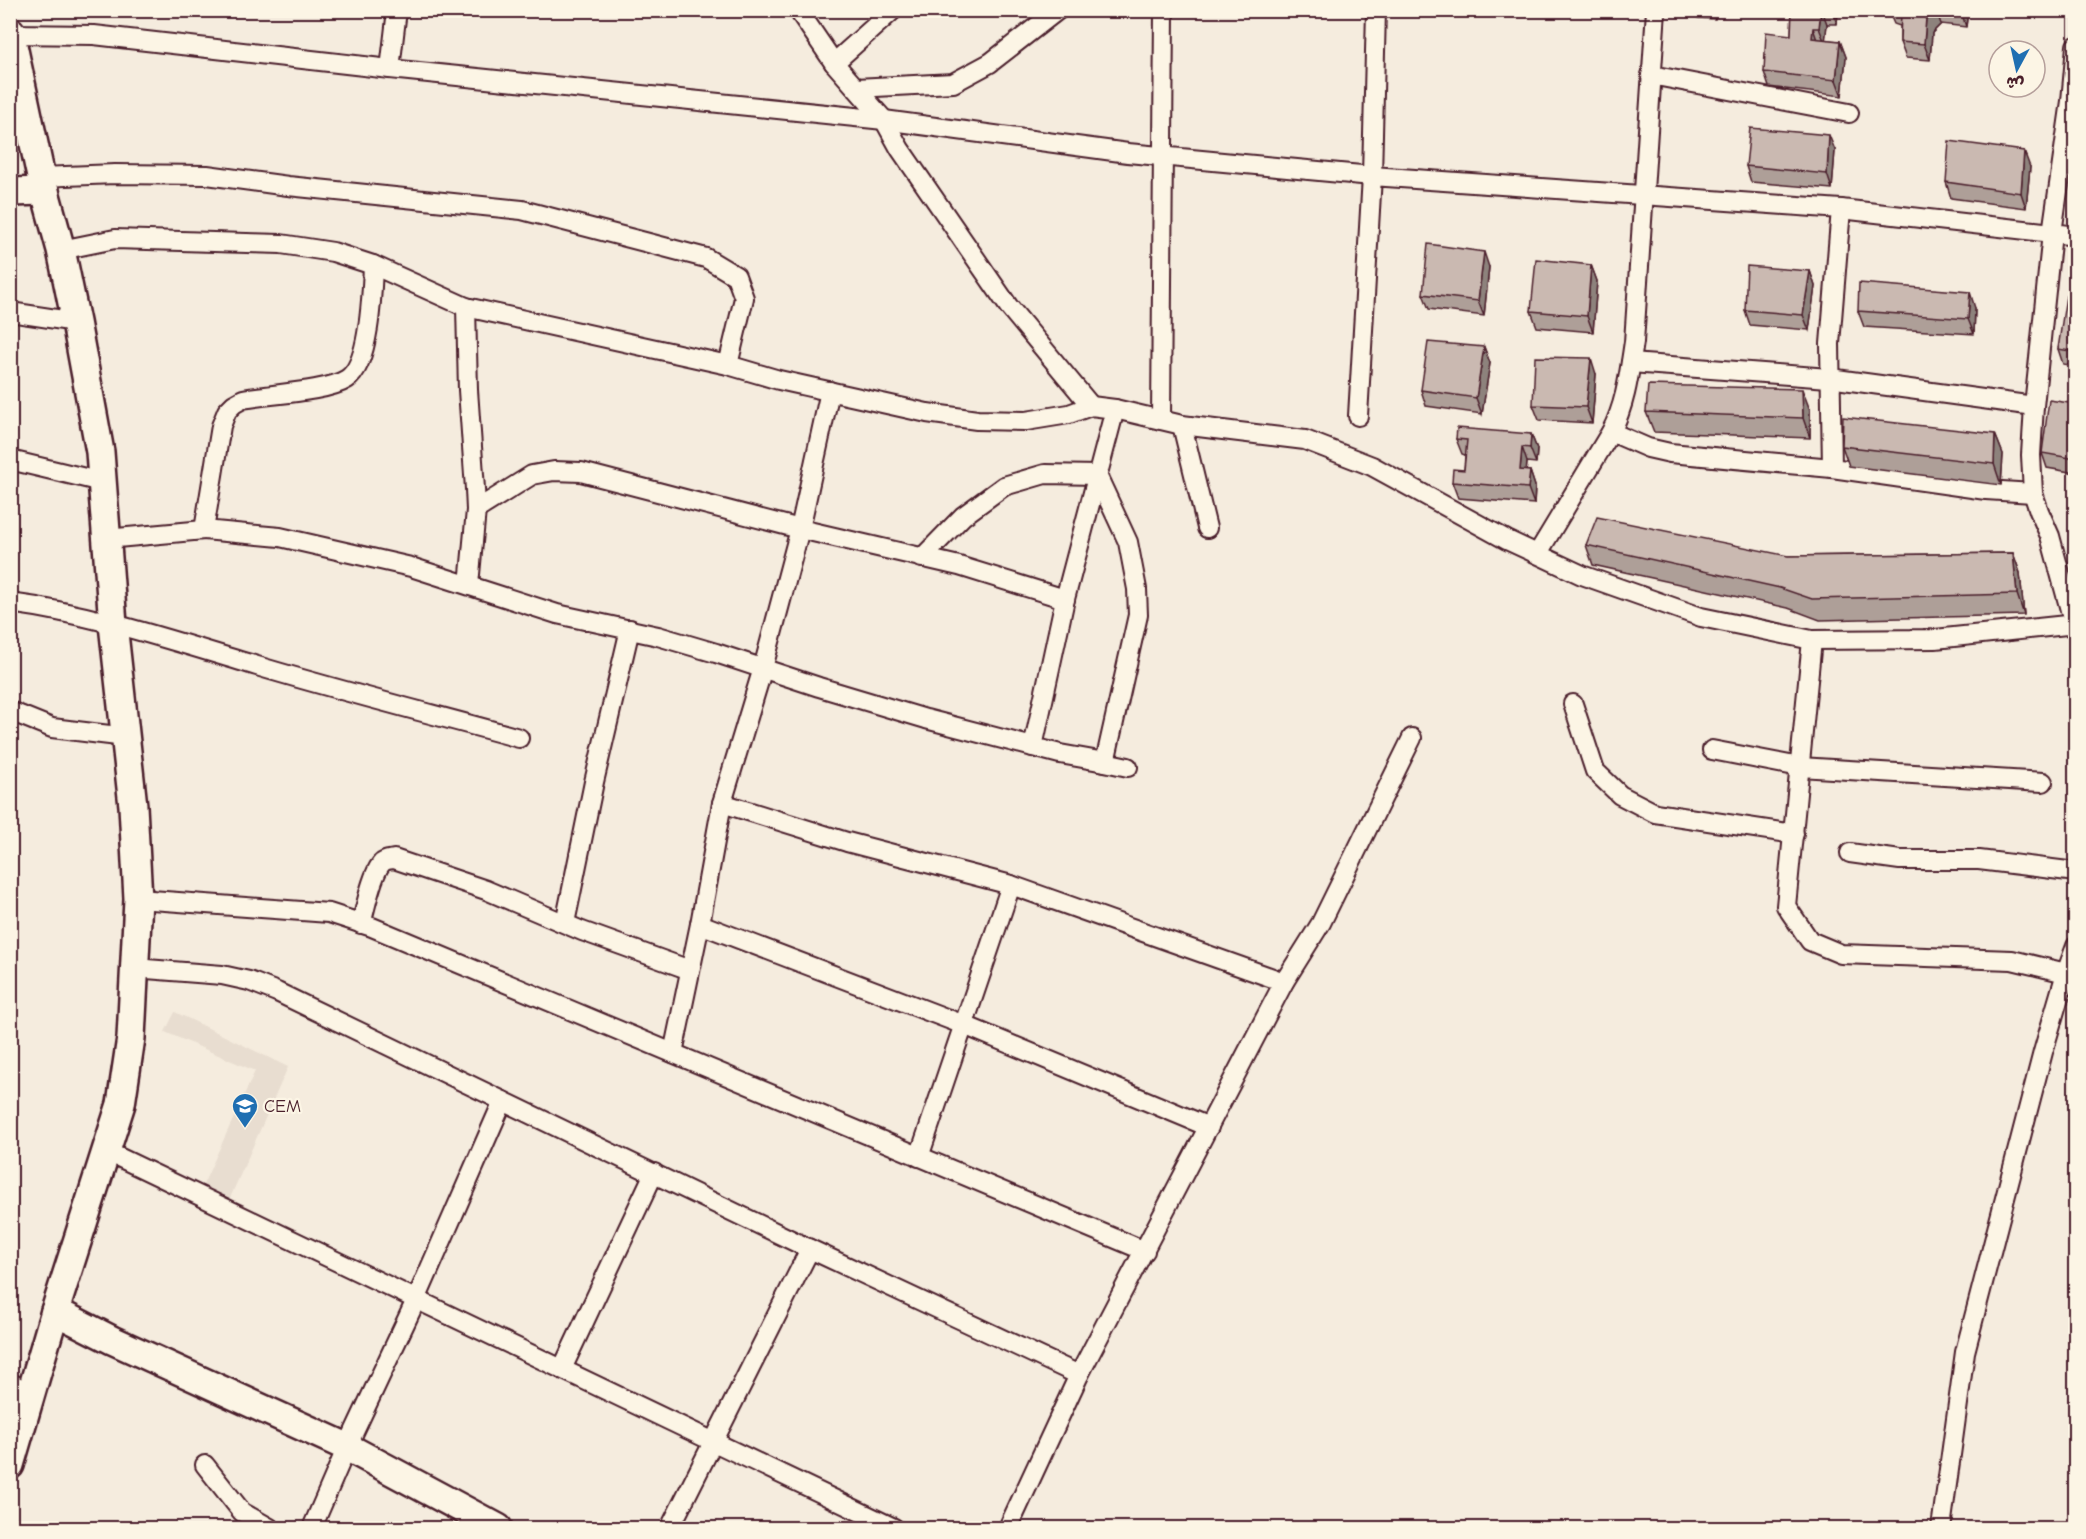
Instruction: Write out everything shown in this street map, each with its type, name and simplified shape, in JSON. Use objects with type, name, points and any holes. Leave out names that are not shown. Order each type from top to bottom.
[{"type":"main road","points":[[10,1465],[20,1389],[55,1311],[121,1104],[131,1038],[138,899],[134,806],[112,624],[100,452],[61,250],[43,184],[11,33]]},
{"type":"main road","points":[[10,192],[43,184]]},
{"type":"main road","points":[[55,1311],[112,1340],[347,1447],[498,1528]]},
{"type":"street","points":[[390,69],[398,10]]},
{"type":"street","points":[[798,10],[834,63],[884,120],[900,149],[1009,307],[1091,406]]},
{"type":"street","points":[[834,63],[893,10]]},
{"type":"street","points":[[856,88],[953,83],[990,63],[1058,10]]},
{"type":"street","points":[[1161,420],[1164,10]]},
{"type":"street","points":[[1358,416],[1372,176],[1376,10]]},
{"type":"street","points":[[1538,553],[1611,432],[1626,394],[1634,342],[1656,10]]},
{"type":"street","points":[[11,33],[94,35],[390,69],[884,120],[1164,157],[1372,176],[1841,209],[2076,236]]},
{"type":"street","points":[[61,250],[115,239],[281,244],[333,252],[373,265],[466,307],[728,365],[779,380],[927,413],[977,420],[1026,420],[1069,414],[1091,406],[1115,409],[1182,425],[1305,440],[1372,466],[1507,540],[1582,575],[1701,617],[1812,640],[1935,639],[2075,624],[2050,536],[2038,511],[2033,493],[2031,455],[2052,233],[2071,101],[2076,46]]},
{"type":"street","points":[[1651,75],[1849,113]]},
{"type":"street","points":[[43,184],[115,174],[207,175],[288,186],[522,210],[706,258],[736,276],[744,298],[728,365]]},
{"type":"street","points":[[1832,468],[1830,344],[1841,209]]},
{"type":"street","points":[[204,530],[216,449],[227,411],[243,399],[323,387],[349,378],[356,369],[370,321],[373,265]]},
{"type":"street","points":[[466,307],[468,390],[476,510],[469,585]]},
{"type":"street","points":[[10,312],[76,322]]},
{"type":"street","points":[[1631,363],[1829,378],[2034,406]]},
{"type":"street","points":[[673,1053],[722,803],[763,668],[800,529],[830,391]]},
{"type":"street","points":[[1033,747],[1065,599],[1115,409]]},
{"type":"street","points":[[1182,425],[1207,528]]},
{"type":"street","points":[[1611,432],[1648,448],[1670,453],[1832,468],[1986,490],[2033,493]]},
{"type":"street","points":[[10,460],[102,482]]},
{"type":"street","points":[[476,510],[532,475],[554,471],[581,472],[800,529],[959,566],[1065,599]]},
{"type":"street","points":[[922,558],[963,516],[1004,486],[1046,474],[1097,475]]},
{"type":"street","points":[[1097,475],[1128,542],[1137,589],[1138,615],[1105,762]]},
{"type":"street","points":[[106,539],[204,530],[280,537],[331,548],[411,567],[557,614],[687,644],[926,719],[1060,754],[1128,767]]},
{"type":"street","points":[[10,603],[40,607],[112,624],[306,681],[519,738]]},
{"type":"street","points":[[565,923],[594,783],[630,629]]},
{"type":"street","points":[[1812,640],[1786,906],[1810,941],[1841,954],[2012,960],[2066,972]]},
{"type":"street","points":[[1573,704],[1595,771],[1620,795],[1655,813],[1794,834]]},
{"type":"street","points":[[10,711],[52,728],[126,737]]},
{"type":"street","points":[[1008,1528],[1079,1375],[1284,982],[1321,922],[1412,738]]},
{"type":"street","points":[[1712,750],[1800,767],[2043,782]]},
{"type":"street","points":[[722,803],[847,842],[1011,885],[1284,982]]},
{"type":"street","points":[[1850,853],[1900,860],[1979,860],[2076,872]]},
{"type":"street","points":[[362,924],[381,864],[386,860],[394,859],[486,890],[565,923],[690,970]]},
{"type":"street","points":[[919,1157],[1011,885]]},
{"type":"street","points":[[138,899],[329,914],[362,924],[1145,1251]]},
{"type":"street","points":[[700,924],[964,1025],[1209,1127]]},
{"type":"street","points":[[1941,1528],[1965,1352],[2066,972],[2076,946]]},
{"type":"street","points":[[134,968],[222,975],[249,981],[277,992],[810,1249],[1079,1375]]},
{"type":"street","points":[[312,1528],[416,1300],[503,1101]]},
{"type":"street","points":[[106,1151],[894,1528]]},
{"type":"street","points":[[562,1369],[654,1173]]},
{"type":"street","points":[[670,1528],[810,1249]]},
{"type":"street","points":[[205,1465],[242,1512],[270,1528]]},
{"type":"shaded area","name":"CEM","points":[[175,1012],[288,1067],[230,1198],[202,1187],[255,1071],[165,1032]]},
{"type":"building","points":[[1792,10],[1821,10],[1819,28],[1813,28],[1812,38],[1840,41],[1836,80],[1764,72],[1766,32],[1791,35]]},
{"type":"building","points":[[1896,10],[1934,10],[1926,18],[1924,44],[1900,42],[1901,11]]},
{"type":"building","points":[[1750,128],[1829,135],[1827,174],[1746,166]]},
{"type":"building","points":[[1949,141],[2024,151],[2021,193],[1946,182]]},
{"type":"building","points":[[1428,244],[1484,252],[1478,301],[1423,294]]},
{"type":"building","points":[[1536,259],[1591,265],[1587,316],[1531,311]]},
{"type":"building","points":[[1747,266],[1810,271],[1803,315],[1745,310]]},
{"type":"building","points":[[1859,283],[1970,292],[1968,319],[1858,311]]},
{"type":"building","points":[[2066,296],[2076,298],[2076,352],[2058,349]]},
{"type":"building","points":[[1428,342],[1484,347],[1476,398],[1421,390]]},
{"type":"building","points":[[1535,357],[1591,358],[1586,407],[1533,405]]},
{"type":"building","points":[[1648,385],[1802,389],[1803,418],[1646,412]]},
{"type":"building","points":[[2049,400],[2076,404],[2076,459],[2042,453]]},
{"type":"building","points":[[1843,417],[1995,434],[1994,464],[1842,446]]},
{"type":"building","points":[[1457,428],[1531,434],[1530,448],[1522,447],[1520,470],[1530,471],[1528,488],[1452,482],[1453,469],[1464,470],[1467,440],[1456,439]]},
{"type":"building","points":[[1597,517],[1788,556],[2013,553],[2017,594],[1812,599],[1780,588],[1586,545]]},
{"type":"place","name":"CEM","points":[[245,1129]]}]
